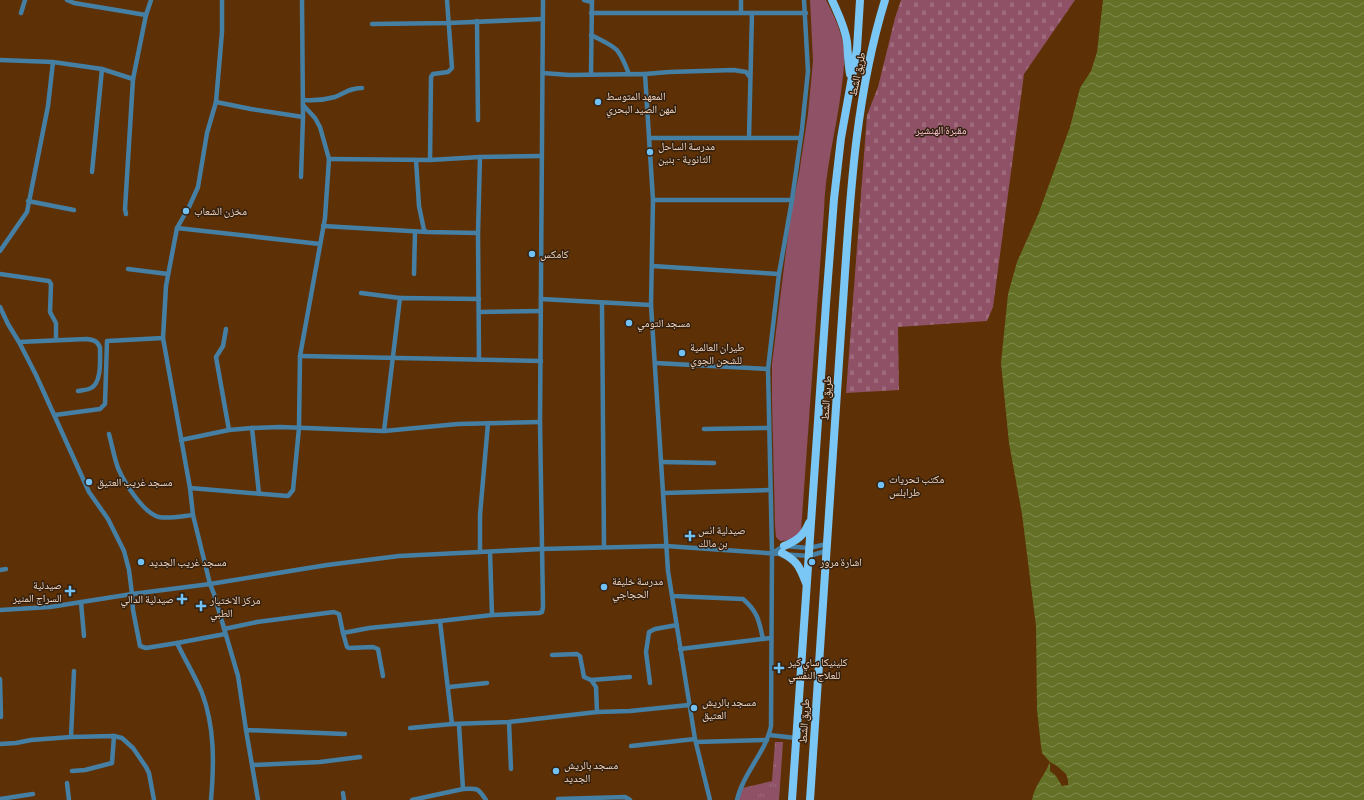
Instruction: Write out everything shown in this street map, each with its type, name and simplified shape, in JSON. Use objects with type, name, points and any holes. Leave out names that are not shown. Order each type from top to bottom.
[{"type":"highway","points":[[832,0],[841,19],[847,42],[847,60],[851,79]]},
{"type":"highway","name":"طريق الشط","points":[[792,800],[834,199],[841,138],[859,38],[860,0]]},
{"type":"highway","name":"طريق الشط","points":[[810,800],[826,547],[856,144],[865,84],[886,0]]},
{"type":"highway","points":[[778,551],[800,538],[806,531],[811,516]]},
{"type":"highway","points":[[778,551],[799,565],[807,585]]},
{"type":"street","points":[[21,13],[25,0]]},
{"type":"street","points":[[67,0],[74,3],[146,15]]},
{"type":"street","points":[[126,214],[125,209],[133,79],[146,15],[151,0]]},
{"type":"street","points":[[222,0],[222,32],[216,102],[207,133],[198,187],[177,228],[168,274],[163,338],[190,488],[193,515],[210,584],[238,676],[258,800]]},
{"type":"street","points":[[301,177],[303,117],[302,0]]},
{"type":"street","points":[[430,160],[431,77],[433,74],[448,72],[452,68],[447,0]]},
{"type":"street","points":[[343,633],[369,628],[492,615],[536,614],[542,612],[540,422],[543,0]]},
{"type":"street","points":[[584,0],[592,1],[592,74]]},
{"type":"street","points":[[741,0],[741,13]]},
{"type":"street","points":[[737,800],[738,792],[746,774],[768,737],[771,726],[771,638],[778,551],[770,490],[768,369],[779,274],[792,200],[808,71],[806,13],[804,0]]},
{"type":"street","points":[[591,13],[806,13]]},
{"type":"street","points":[[749,138],[752,13]]},
{"type":"street","points":[[372,24],[449,23],[542,19]]},
{"type":"street","points":[[477,22],[478,120]]},
{"type":"street","points":[[591,35],[619,50],[629,74]]},
{"type":"street","points":[[0,60],[53,62],[102,70],[133,79]]},
{"type":"street","points":[[0,251],[27,212],[48,106],[53,62]]},
{"type":"street","points":[[92,172],[102,70]]},
{"type":"street","points":[[543,73],[569,75],[645,74],[734,70],[746,72],[750,77]]},
{"type":"street","points":[[645,74],[653,200],[651,305],[664,493],[666,546],[672,596],[695,740],[710,800]]},
{"type":"street","points":[[303,103],[336,97],[350,89],[362,88]]},
{"type":"street","points":[[216,102],[303,117]]},
{"type":"street","points":[[190,488],[288,496],[293,490],[299,428],[298,398],[300,356],[323,226],[330,159],[320,127],[303,103]]},
{"type":"street","points":[[649,138],[800,138]]},
{"type":"street","points":[[330,159],[430,160],[480,157],[542,156]]},
{"type":"street","points":[[479,359],[478,233],[480,157]]},
{"type":"street","points":[[416,160],[419,206],[424,230],[427,232]]},
{"type":"street","points":[[653,200],[792,200]]},
{"type":"street","points":[[28,202],[74,210]]},
{"type":"street","points":[[323,226],[415,232],[478,233]]},
{"type":"street","points":[[177,228],[320,244]]},
{"type":"street","points":[[414,274],[415,232]]},
{"type":"street","points":[[652,266],[779,274]]},
{"type":"street","points":[[128,269],[168,274]]},
{"type":"street","points":[[0,274],[49,281],[51,284],[50,312],[56,323],[56,340]]},
{"type":"street","points":[[361,293],[400,298],[478,299]]},
{"type":"street","points":[[384,431],[400,298]]},
{"type":"street","points":[[542,299],[651,305]]},
{"type":"street","points":[[602,303],[604,547]]},
{"type":"street","points":[[0,308],[19,342],[55,415],[89,492],[108,519],[120,544],[129,570],[133,610],[141,647],[146,648],[177,643],[257,622],[334,612],[339,614],[347,647],[373,647],[378,650],[383,676]]},
{"type":"street","points":[[479,312],[541,311]]},
{"type":"street","points":[[226,329],[223,346],[216,358],[229,430]]},
{"type":"street","points":[[55,415],[100,409],[105,404],[107,341],[163,338]]},
{"type":"street","points":[[19,342],[92,340],[99,344],[99,378],[95,386],[78,390]]},
{"type":"street","points":[[300,356],[541,361]]},
{"type":"street","points":[[655,363],[768,369]]},
{"type":"street","points":[[181,440],[229,430],[252,428],[280,427],[384,431],[458,424],[540,422]]},
{"type":"street","points":[[480,552],[480,516],[488,423]]},
{"type":"street","points":[[252,428],[258,494]]},
{"type":"street","points":[[704,429],[769,428]]},
{"type":"street","points":[[109,434],[118,467],[135,497],[143,506],[152,514],[160,517],[193,515]]},
{"type":"street","points":[[662,462],[714,463]]},
{"type":"street","points":[[664,493],[770,490]]},
{"type":"street","points":[[0,610],[27,609],[81,602],[399,556],[604,547],[666,546],[809,552],[826,547]]},
{"type":"street","points":[[778,551],[809,552],[826,547]]},
{"type":"street","points":[[490,552],[492,615]]},
{"type":"street","points":[[0,570],[6,569]]},
{"type":"street","points":[[672,596],[743,599],[753,608],[759,621],[763,639]]},
{"type":"street","points":[[81,602],[84,636]]},
{"type":"street","points":[[440,621],[449,687],[452,724]]},
{"type":"street","points":[[650,683],[646,652],[649,632],[655,629],[677,625]]},
{"type":"street","points":[[680,649],[771,638]]},
{"type":"street","points":[[177,643],[201,692],[211,731],[214,772],[211,800]]},
{"type":"street","points":[[552,655],[577,654],[581,659],[584,677],[591,680],[630,677]]},
{"type":"street","points":[[71,737],[74,671]]},
{"type":"street","points":[[0,679],[1,717]]},
{"type":"street","points":[[591,680],[596,687],[597,712]]},
{"type":"street","points":[[449,687],[487,683]]},
{"type":"street","points":[[410,728],[452,724],[459,725],[509,722],[597,712],[630,711],[689,705]]},
{"type":"street","points":[[509,722],[511,769]]},
{"type":"street","points":[[459,725],[463,789]]},
{"type":"street","points":[[246,730],[345,734]]},
{"type":"street","points":[[72,770],[85,770],[112,763],[114,736]]},
{"type":"street","points":[[0,744],[16,744],[31,740],[71,737],[114,736],[122,738],[128,743],[143,762],[149,773],[154,800]]},
{"type":"street","points":[[631,746],[695,740],[768,737],[796,738]]},
{"type":"street","points":[[253,765],[320,762],[360,757]]},
{"type":"street","points":[[67,783],[68,800]]},
{"type":"street","points":[[412,800],[463,789],[475,788],[478,789],[486,800]]},
{"type":"street","points":[[0,799],[33,794]]},
{"type":"street","points":[[343,794],[344,800]]},
{"type":"street","points":[[558,800],[625,797],[630,800]]},
{"type":"green space","points":[[810,0],[826,0],[842,37],[844,49],[844,68],[839,107],[828,165],[825,195],[801,531],[792,539],[780,541],[776,537],[775,525],[772,364],[790,219],[799,174],[808,114],[813,61]]},
{"type":"green space","name":"مقبرة الهنشير","points":[[901,0],[1075,0],[1024,74],[993,307],[987,321],[898,327],[899,390],[846,393],[867,115],[878,87],[895,18]]},
{"type":"green space","points":[[775,742],[783,742],[779,800],[737,800],[738,789],[772,781]]},
{"type":"water","points":[[1103,0],[1364,0],[1364,800],[1032,800],[1035,789],[1050,762],[1042,753],[1041,746],[1037,710],[1036,626],[1022,514],[1009,443],[1001,363],[1008,294],[1017,262],[1038,215],[1070,127],[1080,88],[1091,71],[1097,52]]},
{"type":"pier","points":[[1050,762],[1066,774],[1068,785],[1062,786],[1056,776],[1050,771]]},
{"type":"place","name":"المعهد المتوسط لمهن الصيد البحري","points":[[598,102]]},
{"type":"place","name":"مدرسة الساحل الثانوية - بنين","points":[[650,152]]},
{"type":"place","name":"مخزن الشعاب","points":[[186,211]]},
{"type":"place","name":"كامكس","points":[[532,254]]},
{"type":"place","name":"مسجد التومي","points":[[629,323]]},
{"type":"place","name":"طيران العالمية للشحن الجوي","points":[[682,353]]},
{"type":"place","name":"مسجد غريب العتيق","points":[[89,482]]},
{"type":"place","name":"مكتب تحريات طرابلس","points":[[881,485]]},
{"type":"place","name":"صيدلية انس بن مالك","points":[[690,536]]},
{"type":"place","name":"مسجد غريب الجديد","points":[[141,562]]},
{"type":"place","name":"اشارة مرور","points":[[812,562]]},
{"type":"place","name":"مدرسة خليفة الحجاجي","points":[[604,587]]},
{"type":"place","name":"صيدلية السراج المنير","points":[[70,591]]},
{"type":"place","name":"صيدلية الدالي","points":[[182,599]]},
{"type":"place","name":"مركز الاختيار الطبي","points":[[201,606]]},
{"type":"place","name":"كلينيكا ساي كير للعلاج النفسي","points":[[779,668]]},
{"type":"place","name":"مسجد بالريش العتيق","points":[[694,708]]},
{"type":"place","name":"مسجد بالريش الجديد","points":[[556,771]]}]
